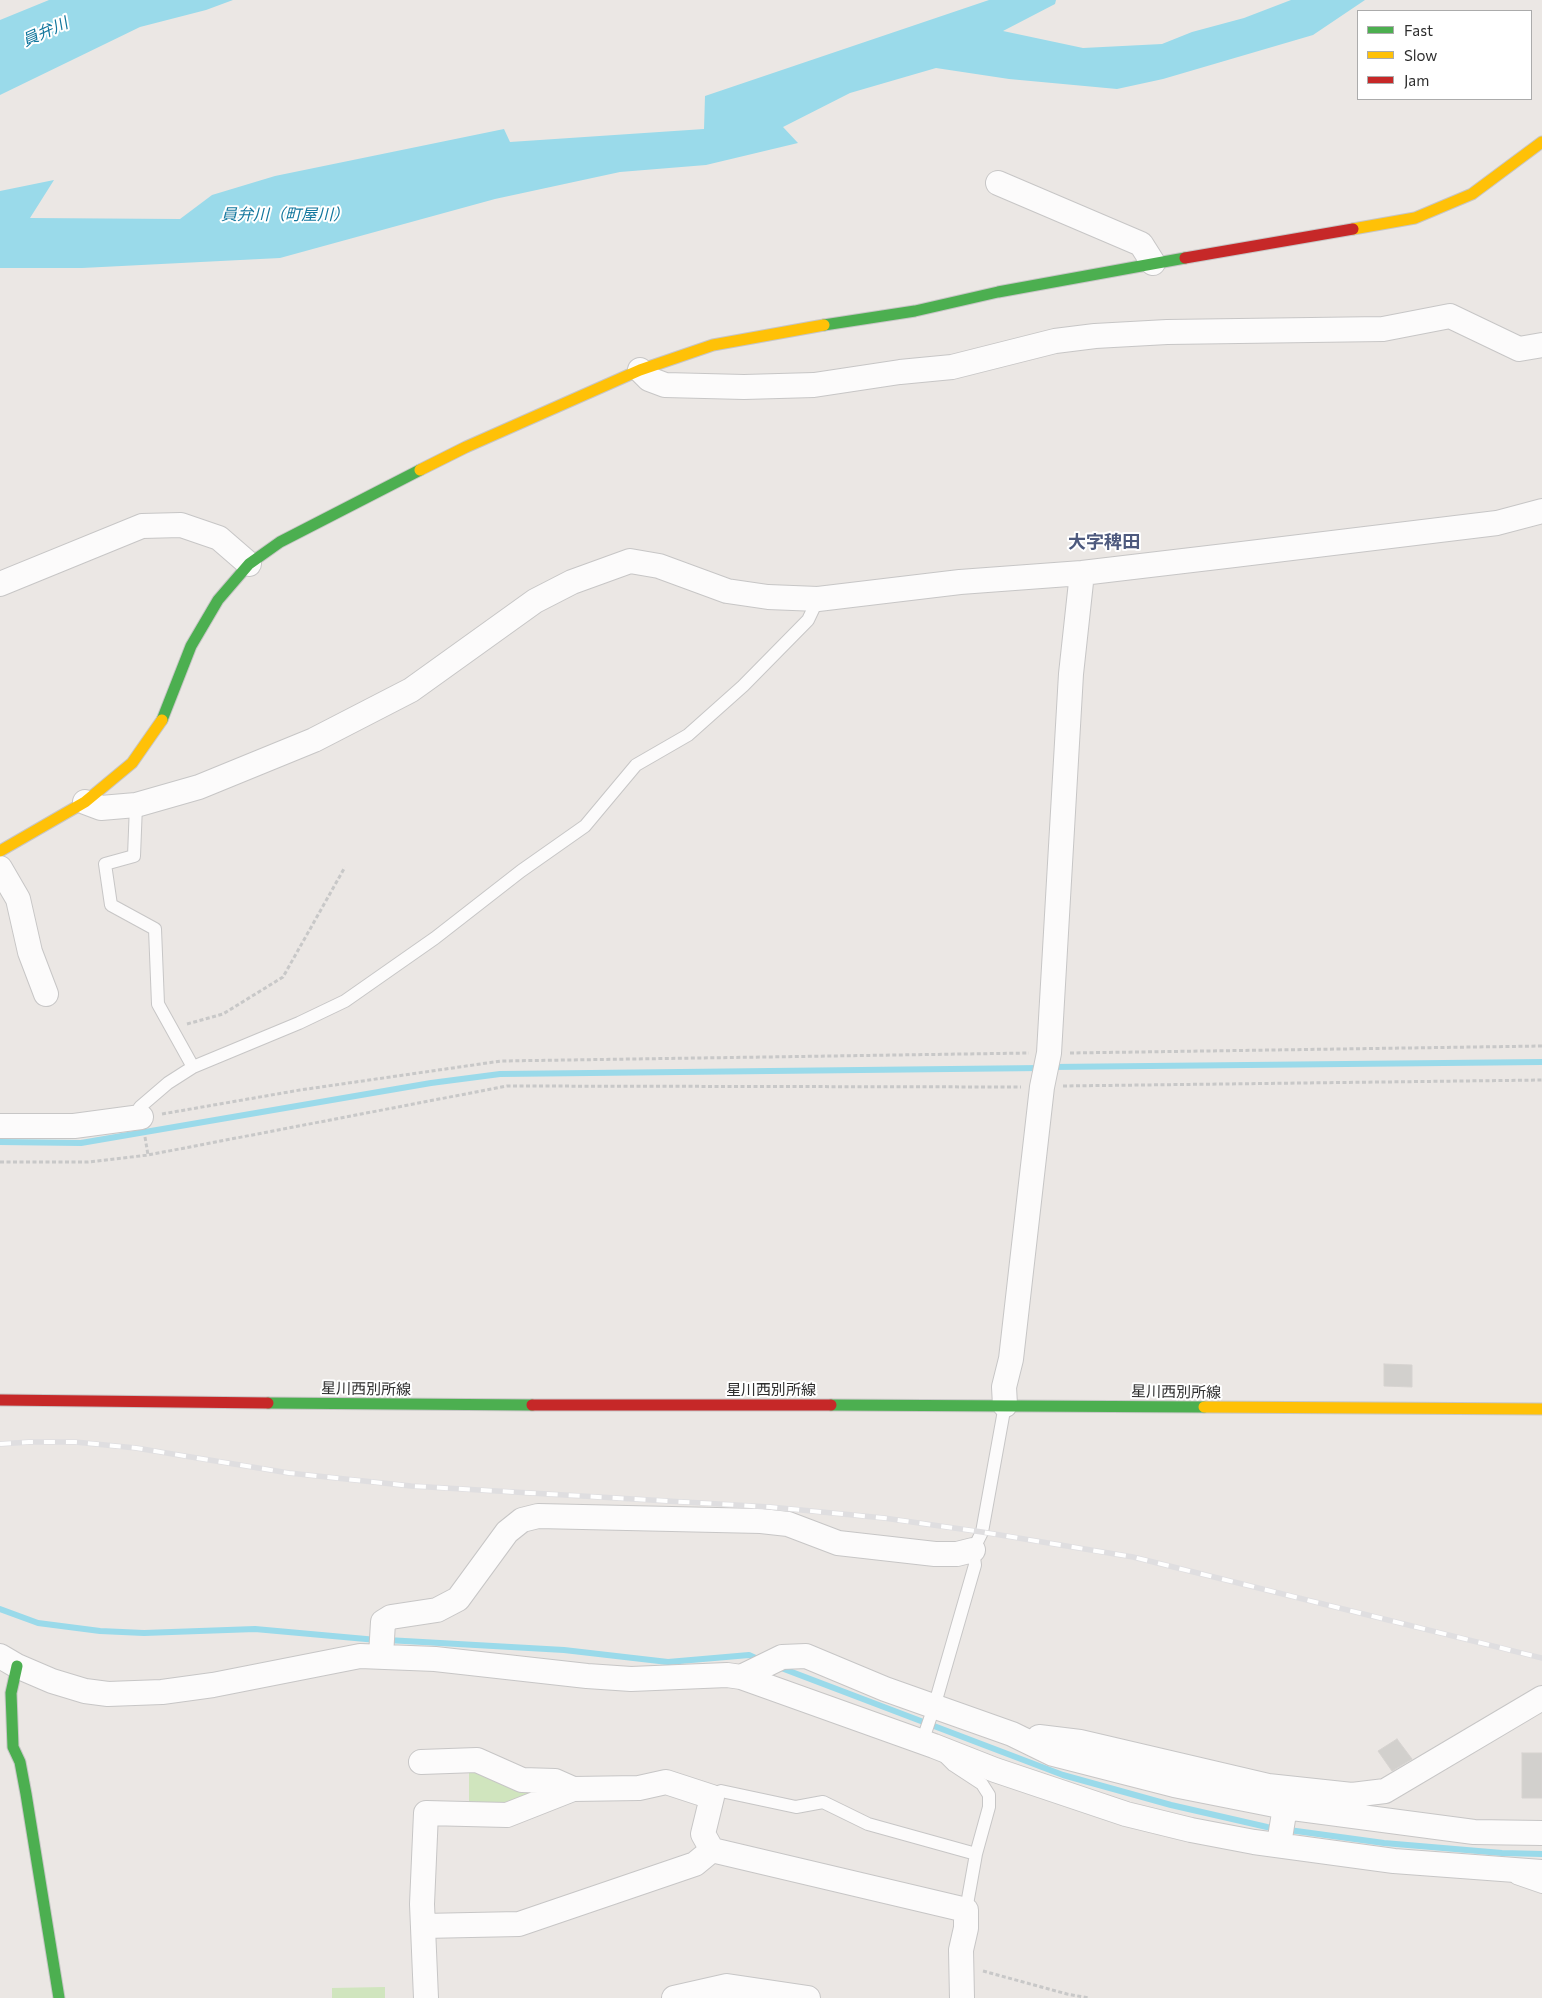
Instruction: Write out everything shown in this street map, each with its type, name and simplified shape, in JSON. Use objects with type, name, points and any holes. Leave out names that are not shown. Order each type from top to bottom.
[{"type":"street","points":[[0,851],[85,802],[132,763],[161,723],[192,646],[218,600],[248,564],[288,538],[466,447],[640,370],[713,345],[836,322],[915,311],[998,292],[1153,263],[1415,218],[1472,194],[1542,142]]},
{"type":"street","points":[[998,183],[1141,244],[1153,263]]},
{"type":"street","points":[[640,370],[649,379],[665,385],[744,387],[814,385],[900,372],[952,367],[1055,342],[1095,336],[1167,332],[1383,330],[1450,316],[1519,349],[1542,345]]},
{"type":"street","points":[[85,802],[100,808],[136,805],[199,787],[314,740],[411,690],[535,600],[572,582],[630,561],[659,566],[727,591],[768,598],[818,598],[960,582],[1082,573],[1497,523],[1542,511]]},
{"type":"street","points":[[0,584],[142,526],[181,525],[219,538],[248,564]]},
{"type":"street","points":[[1004,1405],[1004,1387],[1011,1359],[1046,1069],[1071,674],[1082,573]]},
{"type":"street","points":[[0,868],[18,899],[30,952],[46,994]]},
{"type":"street","points":[[0,1126],[74,1126],[141,1117]]},
{"type":"street","name":"星川西別所線","points":[[0,1400],[406,1404],[1004,1405],[1542,1409]]},
{"type":"street","points":[[382,1656],[383,1622],[391,1617],[437,1610],[458,1599],[506,1532],[522,1520],[538,1516],[761,1521],[788,1524],[838,1543],[935,1554],[956,1554],[973,1550]]},
{"type":"street","points":[[8,1661],[52,1682],[85,1691],[126,1694],[162,1692],[213,1685],[360,1656],[435,1658],[587,1676],[622,1678],[663,1679],[747,1674],[927,1739],[995,1770],[1126,1814],[1190,1830],[1254,1842],[1280,1841],[1394,1861],[1493,1870],[1542,1872]]},
{"type":"street","points":[[747,1674],[782,1657],[806,1656],[885,1689],[932,1712],[1012,1734],[1080,1742],[1268,1786],[1352,1795],[1384,1791],[1542,1698]]},
{"type":"street","points":[[8,1661],[11,1693],[6,1750],[20,1762],[59,1998]]},
{"type":"street","points":[[1012,1734],[1053,1754],[1174,1785],[1284,1810],[1474,1832],[1542,1833]]},
{"type":"street","points":[[421,1762],[477,1760],[522,1780],[555,1781],[573,1789]]},
{"type":"street","points":[[426,1998],[423,1926],[426,1813],[507,1815],[573,1789],[639,1788],[666,1782],[712,1796],[703,1834],[712,1850],[966,1910],[966,1928],[961,1950],[962,1998]]},
{"type":"street","points":[[1280,1841],[1284,1810]]},
{"type":"street","points":[[423,1926],[519,1924],[695,1864],[712,1850]]},
{"type":"street","points":[[674,1998],[727,1986],[808,1998]]},
{"type":"lane","points":[[141,1117],[140,1107],[168,1083],[193,1067],[299,1023],[345,1001],[435,938],[521,871],[585,826],[636,765],[688,735],[743,686],[808,620],[818,598]]},
{"type":"lane","points":[[136,805],[134,856],[105,864],[111,906],[154,928],[158,1004],[193,1067]]},
{"type":"lane","points":[[966,1910],[976,1854],[989,1807],[989,1795],[982,1784],[953,1765],[927,1739],[932,1712],[975,1565],[973,1550],[982,1532],[1004,1405]]},
{"type":"lane","points":[[708,1796],[721,1791],[796,1807],[823,1802],[868,1824],[976,1854]]},
{"type":"lane","points":[[1493,1870],[1542,1887]]},
{"type":"path","points":[[172,1028],[223,1014],[283,976],[345,867]]},
{"type":"path","points":[[0,1162],[88,1162],[148,1155],[507,1086],[1046,1069],[1542,1046]]},
{"type":"path","points":[[141,1117],[300,1090],[501,1061],[1046,1069],[1542,1080]]},
{"type":"path","points":[[146,1146],[148,1155]]},
{"type":"path","points":[[962,1966],[1089,1998]]},
{"type":"green space","points":[[469,1767],[547,1789],[506,1806],[469,1804]]},
{"type":"green space","points":[[385,1987],[385,1998],[332,1998],[332,1988]]},
{"type":"water","name":"員弁川","points":[[49,0],[233,0],[206,10],[140,27],[0,95],[0,20]]},
{"type":"water","name":"員弁川（町屋川）","points":[[989,0],[1056,0],[1055,4],[1003,31],[1083,48],[1162,44],[1192,32],[1244,18],[1291,0],[1365,0],[1313,35],[1163,79],[1117,89],[1009,79],[936,68],[850,93],[783,127],[798,143],[706,165],[620,172],[495,199],[280,258],[82,268],[0,268],[0,191],[54,180],[30,218],[180,219],[212,195],[275,176],[504,129],[510,142],[704,129],[705,96]]},
{"type":"building","points":[[1384,1364],[1412,1365],[1412,1387],[1384,1386]]},
{"type":"building","points":[[1397,1739],[1412,1759],[1392,1771],[1378,1751]]},
{"type":"building","points":[[1522,1753],[1542,1753],[1542,1798],[1522,1798]]},
{"type":"waterway","points":[[1051,1067],[1542,1062]]},
{"type":"waterway","points":[[0,1142],[81,1143],[431,1083],[500,1074],[1041,1068]]},
{"type":"waterway","points":[[0,1609],[38,1623],[100,1631],[144,1633],[255,1629],[377,1640]]},
{"type":"waterway","points":[[387,1640],[564,1650],[668,1662],[749,1655],[762,1661]]},
{"type":"waterway","points":[[776,1666],[1063,1775],[1171,1805],[1267,1827],[1384,1843],[1502,1853],[1542,1854]]},
{"type":"railway","points":[[0,1444],[75,1442],[136,1448],[289,1473],[411,1486],[770,1507],[884,1518],[1133,1557],[1542,1658]]},
{"type":"traffic: fast","points":[[824,325],[915,311],[998,292],[1185,258]]},
{"type":"traffic: fast","points":[[162,720],[191,646],[218,600],[249,564],[280,542],[420,470]]},
{"type":"traffic: fast","points":[[268,1403],[532,1405]]},
{"type":"traffic: fast","points":[[831,1405],[1204,1407]]},
{"type":"traffic: fast","points":[[17,1666],[11,1693],[13,1747],[20,1762],[26,1794],[59,1998]]},
{"type":"traffic: slow","points":[[1353,229],[1415,218],[1472,194],[1542,142]]},
{"type":"traffic: slow","points":[[420,470],[466,447],[640,370],[713,345],[824,325]]},
{"type":"traffic: slow","points":[[0,851],[85,802],[132,763],[162,720]]},
{"type":"traffic: slow","points":[[1204,1407],[1542,1409]]},
{"type":"traffic: jam","points":[[1185,258],[1353,229]]},
{"type":"traffic: jam","points":[[0,1400],[268,1403]]},
{"type":"traffic: jam","points":[[532,1405],[831,1405]]},
{"type":"district","name":"大字稗田","points":[[1104,542]]}]
